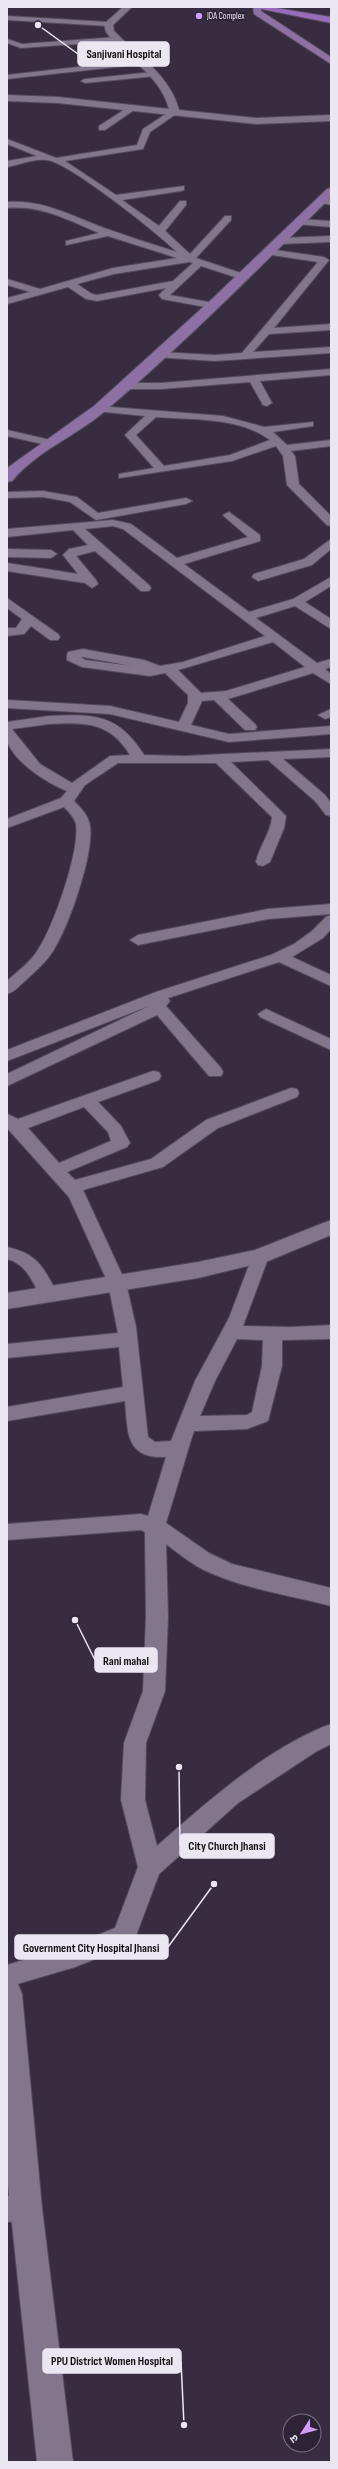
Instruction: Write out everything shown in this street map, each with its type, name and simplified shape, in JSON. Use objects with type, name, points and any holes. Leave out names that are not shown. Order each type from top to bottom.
[{"type":"main road","points":[[331,19],[256,7],[257,12],[331,61]]},
{"type":"main road","points":[[273,7],[331,19]]},
{"type":"main road","points":[[8,475],[99,409],[241,276],[281,241],[299,222],[326,201],[331,191]]},
{"type":"street","points":[[7,18],[108,24],[128,7]]},
{"type":"street","points":[[25,30],[35,20]]},
{"type":"street","points":[[108,24],[110,32],[117,39],[127,54],[140,62],[153,74],[173,102],[175,112]]},
{"type":"street","points":[[7,50],[26,46],[117,39]]},
{"type":"street","points":[[8,42],[26,46]]},
{"type":"street","points":[[7,76],[140,62]]},
{"type":"street","points":[[85,81],[153,74]]},
{"type":"street","points":[[7,98],[58,100],[257,121],[331,118]]},
{"type":"street","points":[[102,128],[133,108]]},
{"type":"street","points":[[57,160],[140,147],[146,131],[175,112]]},
{"type":"street","points":[[7,141],[57,160],[116,198],[160,231],[190,259]]},
{"type":"street","points":[[12,154],[27,156],[36,152]]},
{"type":"street","points":[[7,164],[26,162],[48,157]]},
{"type":"street","points":[[13,173],[21,169],[26,162]]},
{"type":"street","points":[[116,198],[181,188]]},
{"type":"street","points":[[7,205],[20,202],[35,204],[108,233],[241,276]]},
{"type":"street","points":[[160,231],[183,204]]},
{"type":"street","points":[[7,301],[113,272],[190,259],[228,218]]},
{"type":"street","points":[[299,222],[331,224]]},
{"type":"street","points":[[69,243],[108,233]]},
{"type":"street","points":[[281,241],[331,239]]},
{"type":"street","points":[[245,356],[324,260],[268,252]]},
{"type":"street","points":[[200,262],[164,295],[165,297],[211,305]]},
{"type":"street","points":[[317,269],[331,271]]},
{"type":"street","points":[[7,282],[43,292]]},
{"type":"street","points":[[71,284],[93,298],[176,283]]},
{"type":"street","points":[[7,289],[20,286]]},
{"type":"street","points":[[266,331],[331,327]]},
{"type":"street","points":[[159,354],[215,358],[330,353]]},
{"type":"street","points":[[124,386],[161,386],[331,372]]},
{"type":"street","points":[[253,378],[267,403]]},
{"type":"street","points":[[99,409],[223,419],[264,430],[309,424]]},
{"type":"street","points":[[154,413],[130,435],[161,469]]},
{"type":"street","points":[[264,430],[282,445],[291,462],[293,485],[331,523]]},
{"type":"street","points":[[7,433],[51,443]]},
{"type":"street","points":[[123,476],[232,458],[282,445],[331,443]]},
{"type":"street","points":[[7,495],[43,494],[58,498],[73,499],[96,517],[186,502]]},
{"type":"street","points":[[177,562],[256,538],[229,515]]},
{"type":"street","points":[[7,533],[77,526],[121,524],[177,562],[331,680]]},
{"type":"street","points":[[77,526],[85,537],[145,588]]},
{"type":"street","points":[[258,577],[308,562],[320,554],[331,543]]},
{"type":"street","points":[[7,568],[91,582],[69,555],[73,552],[97,546]]},
{"type":"street","points":[[7,553],[51,554]]},
{"type":"street","points":[[249,616],[297,602],[331,581]]},
{"type":"street","points":[[7,602],[54,638]]},
{"type":"street","points":[[297,602],[331,625]]},
{"type":"street","points":[[7,632],[20,630],[29,619]]},
{"type":"street","points":[[184,726],[195,698],[195,694],[164,670],[144,664],[78,653],[72,657],[82,663],[144,672],[164,670],[276,637]]},
{"type":"street","points":[[195,698],[217,696],[331,663]]},
{"type":"street","points":[[217,696],[250,727]]},
{"type":"street","points":[[7,704],[110,710],[184,726],[229,738],[331,730]]},
{"type":"street","points":[[7,726],[30,721],[70,720],[104,724],[121,733],[139,759]]},
{"type":"street","points":[[7,731],[26,760],[57,782],[75,789]]},
{"type":"street","points":[[7,824],[66,801],[80,782],[115,759],[219,758],[331,753]]},
{"type":"street","points":[[270,755],[320,798],[331,812]]},
{"type":"street","points":[[219,758],[279,816],[279,822],[264,851],[263,862]]},
{"type":"street","points":[[7,988],[45,951],[61,922],[76,866],[83,828],[81,818],[66,801]]},
{"type":"street","points":[[138,940],[268,914],[331,909]]},
{"type":"street","points":[[7,1056],[278,956],[309,940],[331,920]]},
{"type":"street","points":[[278,956],[331,981]]},
{"type":"street","points":[[158,1000],[214,1072]]},
{"type":"street","points":[[7,1081],[158,1000]]},
{"type":"street","points":[[266,1014],[331,1045]]},
{"type":"street","points":[[153,1076],[11,1123],[58,1170],[72,1187],[117,1283],[128,1339],[133,1392],[141,1444],[146,1448],[155,1449],[179,1448]]},
{"type":"street","points":[[72,1187],[157,1163],[168,1158],[202,1130],[291,1093]]},
{"type":"street","points":[[58,1170],[121,1143],[115,1130],[86,1099]]},
{"type":"street","points":[[7,1301],[198,1270],[260,1256],[331,1227]]},
{"type":"street","points":[[7,1253],[22,1255],[30,1262],[49,1294]]},
{"type":"street","points":[[150,1867],[133,1800],[135,1743],[154,1691],[157,1617],[155,1526],[188,1424],[205,1381],[233,1332],[260,1256]]},
{"type":"street","points":[[233,1332],[331,1332]]},
{"type":"street","points":[[188,1424],[247,1422],[255,1420],[260,1416],[272,1366],[273,1333]]},
{"type":"street","points":[[7,1351],[128,1339]]},
{"type":"street","points":[[7,1414],[133,1392]]},
{"type":"street","points":[[7,1532],[141,1522],[155,1526],[194,1554],[222,1569],[331,1597]]},
{"type":"street","points":[[7,1976],[75,1956],[124,1936],[150,1867],[230,1796],[309,1744],[331,1734]]},
{"type":"street","points":[[7,1994],[16,2208],[56,2462]]},
{"type":"place","name":"JDA Complex","points":[[199,16]]},
{"type":"place","name":"Sanjivani Hospital","points":[[38,25]]},
{"type":"place","name":"Rani mahal","points":[[75,1620]]},
{"type":"place","name":"City Church Jhansi","points":[[179,1767]]},
{"type":"place","name":"Government City Hospital Jhansi","points":[[214,1884]]},
{"type":"place","name":"PPU District Women Hospital","points":[[184,2425]]}]
